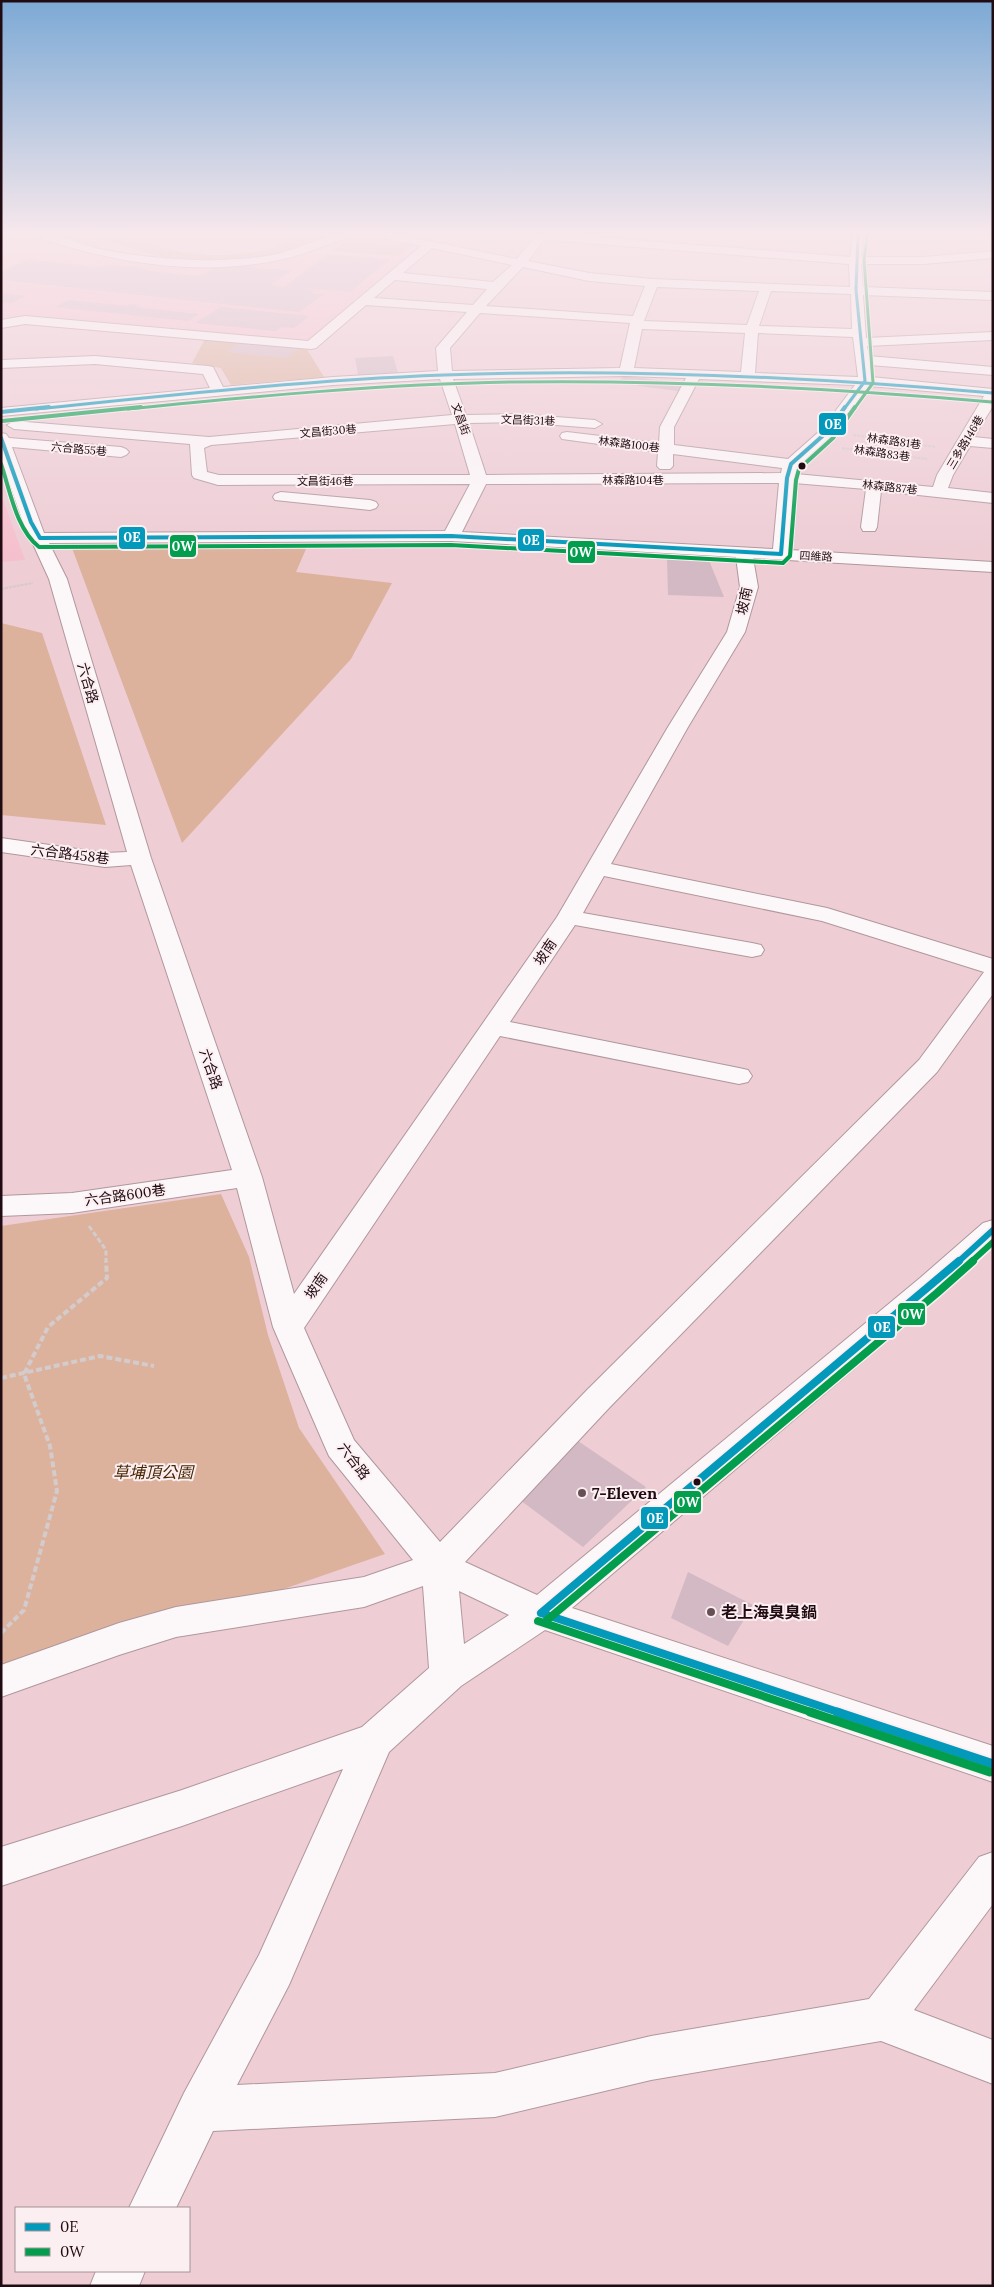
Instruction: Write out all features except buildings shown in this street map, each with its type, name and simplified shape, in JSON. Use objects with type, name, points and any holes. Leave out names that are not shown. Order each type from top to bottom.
[{"type":"street","points":[[184,358],[192,343]]},
{"type":"street","points":[[287,343],[311,345],[314,343]]},
{"type":"street","name":"文昌街","points":[[447,343],[443,348],[445,375],[480,481]]},
{"type":"street","points":[[626,372],[632,343]]},
{"type":"street","points":[[748,376],[751,343]]},
{"type":"street","points":[[780,554],[789,471],[812,444],[828,432],[865,381],[861,343]]},
{"type":"street","points":[[311,345],[333,381]]},
{"type":"street","points":[[1,364],[184,358],[208,370],[218,391]]},
{"type":"street","points":[[863,360],[991,367]]},
{"type":"street","points":[[1,412],[333,381],[445,375],[626,372],[695,374],[865,381],[993,393]]},
{"type":"street","points":[[664,480],[667,427],[695,374]]},
{"type":"street","name":"三多路146巷","points":[[941,510],[952,463],[986,418],[993,393]]},
{"type":"street","points":[[156,398],[196,442]]},
{"type":"street","name":"文昌街31巷","points":[[460,420],[517,418],[595,424]]},
{"type":"street","name":"文昌街30巷","points":[[1,424],[32,425],[196,442],[460,420]]},
{"type":"street","points":[[466,434],[484,434]]},
{"type":"street","name":"林森路100巷","points":[[539,435],[557,435],[665,449],[789,471]]},
{"type":"street","name":"六合路55巷","points":[[2,440],[136,454]]},
{"type":"street","name":"六合路","points":[[2,440],[31,522],[58,579],[140,858],[248,1177],[288,1327],[341,1447],[439,1566],[541,1613],[993,1764]]},
{"type":"street","name":"文昌街46巷","points":[[196,442],[197,467],[200,475],[218,480],[480,481]]},
{"type":"street","points":[[964,445],[993,444]]},
{"type":"street","name":"林森路104巷","points":[[480,481],[664,480],[789,471]]},
{"type":"street","name":"林森路87巷","points":[[789,471],[874,485],[993,498]]},
{"type":"street","points":[[245,481],[244,493],[370,505]]},
{"type":"street","points":[[451,536],[480,481]]},
{"type":"street","points":[[869,527],[874,485]]},
{"type":"street","points":[[872,503],[892,505]]},
{"type":"street","name":"四維路","points":[[40,538],[451,536],[993,567]]},
{"type":"street","name":"坡南","points":[[288,1327],[569,917],[678,727],[736,632],[749,587],[744,553]]},
{"type":"street","name":"六合路458巷","points":[[1,845],[106,860],[140,858]]},
{"type":"street","points":[[596,868],[827,914],[993,968]]},
{"type":"street","points":[[569,917],[752,950]]},
{"type":"street","points":[[1,1682],[119,1639],[176,1622],[364,1592],[439,1566],[598,1399],[928,1066],[993,976]]},
{"type":"street","points":[[494,1027],[739,1076]]},
{"type":"street","name":"六合路600巷","points":[[1,1206],[72,1203],[248,1177]]},
{"type":"street","points":[[1,1867],[182,1808],[375,1740],[448,1674],[541,1613],[930,1286],[993,1230]]},
{"type":"street","points":[[439,1566],[448,1674]]},
{"type":"street","points":[[152,2207],[200,2109],[274,1970],[375,1740]]},
{"type":"street","points":[[882,2019],[993,1871]]},
{"type":"street","points":[[200,2109],[495,2095],[651,2058],[882,2019],[993,2062]]},
{"type":"street","points":[[114,2286],[121,2272]]},
{"type":"path","name":"林森路81巷","points":[[828,432],[964,445]]},
{"type":"path","name":"林森路83巷","points":[[812,444],[952,463]]},
{"type":"path","points":[[1,589],[58,579]]},
{"type":"path","points":[[1,1633],[24,1610],[57,1491],[50,1446],[24,1374],[48,1327],[108,1278],[106,1250],[72,1203]]},
{"type":"path","points":[[1,1378],[100,1356],[154,1366]]},
{"type":"shaded area","points":[[1,494],[25,560],[1,562]]},
{"type":"green space","points":[[203,343],[269,343],[305,346],[324,377],[231,385],[221,368],[192,363]]},
{"type":"green space","points":[[69,540],[265,542],[306,549],[296,572],[392,583],[351,659],[182,843]]},
{"type":"green space","points":[[1,623],[42,633],[106,825],[1,815]]},
{"type":"green space","name":"草埔頂公園","points":[[221,1194],[249,1257],[268,1335],[299,1428],[385,1554],[1,1687],[1,1226]]},
{"type":"transit line","name":"0E","points":[[1,438],[31,522],[40,538],[451,536],[781,554],[787,478],[791,464],[827,432],[865,381],[861,343]]},
{"type":"transit line","name":"0W","points":[[1,464],[11,496],[27,534],[39,547],[451,545],[783,563],[790,556],[796,480],[799,469],[833,438],[873,383],[869,343]]},
{"type":"transit line","name":"0E","points":[[1,412],[333,381],[513,373],[581,372],[718,375],[856,382],[993,393]]},
{"type":"transit line","name":"0W","points":[[2,421],[333,390],[513,382],[581,381],[718,384],[855,391],[992,402]]},
{"type":"transit line","name":"0E","points":[[541,1613],[931,1286],[993,1230]]},
{"type":"transit line","name":"0W","points":[[547,1620],[937,1293],[993,1242]]},
{"type":"transit line","name":"0E","points":[[541,1613],[993,1764]]},
{"type":"transit line","name":"0W","points":[[538,1621],[990,1772]]},
{"type":"place","name":"7-Eleven","points":[[582,1493]]},
{"type":"place","name":"老上海臭臭鍋","points":[[711,1612]]}]
